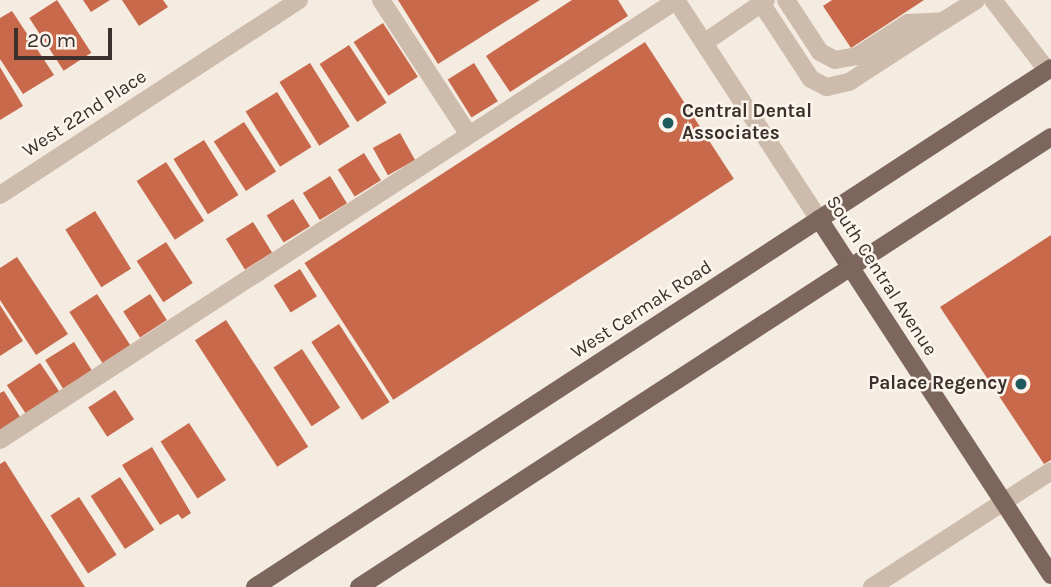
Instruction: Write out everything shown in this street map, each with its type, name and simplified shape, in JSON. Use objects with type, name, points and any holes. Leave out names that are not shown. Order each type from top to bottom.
[{"type":"main road","name":"West Cermak Road","points":[[255,587],[1049,69]]},
{"type":"main road","points":[[359,587],[1051,137]]},
{"type":"main road","name":"South Central Avenue","points":[[819,219],[1051,575]]},
{"type":"street","name":"West 22nd Place","points":[[0,195],[299,0]]},
{"type":"street","points":[[381,0],[469,135]]},
{"type":"street","points":[[0,440],[676,0]]},
{"type":"street","name":"South Central Avenue","points":[[676,0],[819,219]]},
{"type":"street","points":[[786,0],[820,52],[835,60],[857,56],[908,23],[943,21]]},
{"type":"street","points":[[704,43],[765,3],[811,79],[827,87],[849,82],[976,0]]},
{"type":"street","points":[[993,0],[1049,69]]},
{"type":"street","points":[[872,587],[1051,471]]},
{"type":"building","points":[[57,0],[91,53],[64,71],[29,18]]},
{"type":"building","points":[[83,0],[110,0],[91,12]]},
{"type":"building","points":[[122,0],[163,0],[168,7],[139,26]]},
{"type":"building","points":[[398,0],[540,0],[438,64]]},
{"type":"building","points":[[572,0],[618,0],[628,16],[510,92],[486,56]]},
{"type":"building","points":[[832,0],[924,0],[851,48],[823,6]]},
{"type":"building","points":[[12,11],[54,75],[23,94],[0,59],[0,18]]},
{"type":"building","points":[[383,23],[418,77],[389,96],[354,42]]},
{"type":"building","points":[[645,42],[734,179],[393,400],[304,263]]},
{"type":"building","points":[[349,45],[387,103],[357,122],[320,64]]},
{"type":"building","points":[[310,63],[350,127],[319,146],[279,82]]},
{"type":"building","points":[[474,63],[498,101],[472,118],[448,79]]},
{"type":"building","points":[[0,67],[23,106],[0,120]]},
{"type":"building","points":[[277,92],[311,147],[280,167],[246,112]]},
{"type":"building","points":[[244,122],[276,171],[246,191],[214,142]]},
{"type":"building","points":[[400,133],[415,160],[388,175],[373,148]]},
{"type":"building","points":[[204,140],[238,195],[208,214],[173,159]]},
{"type":"building","points":[[364,153],[381,180],[355,197],[338,169]]},
{"type":"building","points":[[166,162],[204,221],[175,240],[137,181]]},
{"type":"building","points":[[330,176],[347,203],[320,220],[303,193]]},
{"type":"building","points":[[293,199],[310,226],[284,243],[267,215]]},
{"type":"building","points":[[95,211],[131,269],[101,287],[65,230]]},
{"type":"building","points":[[253,222],[272,253],[245,269],[226,239]]},
{"type":"building","name":"Palace Regency","points":[[1051,235],[1051,460],[1044,464],[940,307]]},
{"type":"building","points":[[166,242],[193,283],[163,302],[137,261]]},
{"type":"building","points":[[17,257],[68,334],[36,355],[0,300],[0,268]]},
{"type":"building","points":[[300,269],[317,296],[291,313],[274,285]]},
{"type":"building","points":[[97,294],[131,346],[103,364],[69,312]]},
{"type":"building","points":[[150,294],[167,320],[140,337],[123,311]]},
{"type":"building","points":[[0,305],[23,341],[0,356]]},
{"type":"building","points":[[226,320],[308,447],[277,467],[195,340]]},
{"type":"building","points":[[339,324],[390,402],[362,420],[311,342]]},
{"type":"building","points":[[74,342],[92,371],[63,389],[45,360]]},
{"type":"building","points":[[302,349],[340,408],[312,426],[273,368]]},
{"type":"building","points":[[40,363],[60,393],[27,415],[7,385]]},
{"type":"building","points":[[115,390],[134,419],[107,437],[88,407]]},
{"type":"building","points":[[4,391],[22,420],[0,433],[0,393]]},
{"type":"building","points":[[189,423],[226,480],[198,499],[160,442]]},
{"type":"building","points":[[152,447],[191,513],[182,519],[178,514],[160,525],[122,465]]},
{"type":"building","points":[[5,461],[85,587],[0,587],[0,464]]},
{"type":"building","points":[[120,477],[154,530],[125,549],[91,496]]},
{"type":"building","points":[[79,497],[117,555],[88,573],[50,516]]},
{"type":"place","name":"Central Dental Associates","points":[[668,123]]},
{"type":"place","name":"Palace Regency","points":[[1021,384]]}]
